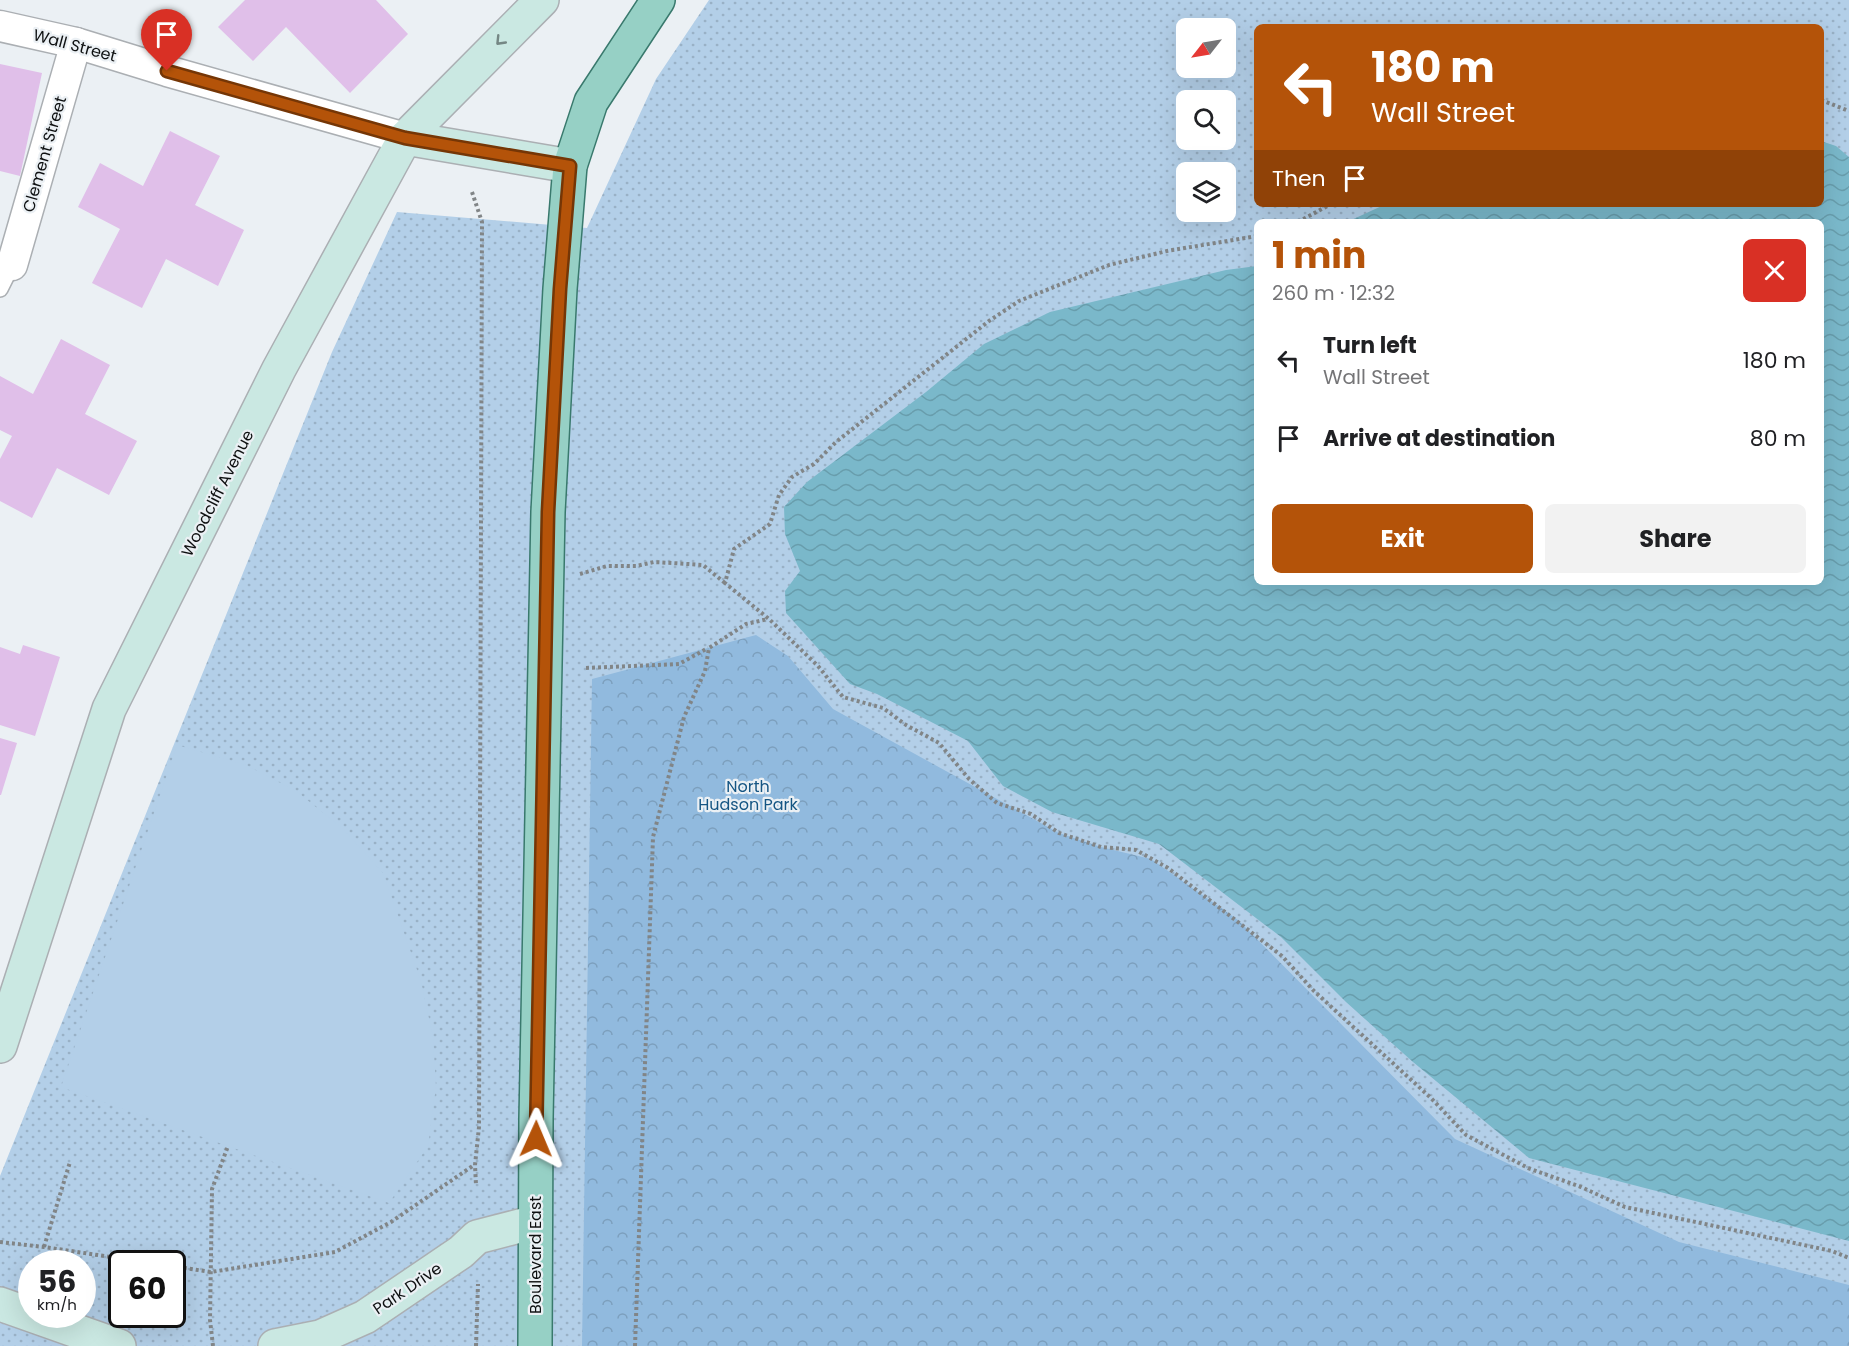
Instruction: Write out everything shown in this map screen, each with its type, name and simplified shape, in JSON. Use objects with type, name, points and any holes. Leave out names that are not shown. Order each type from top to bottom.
[{"type":"main road","name":"Woodcliff Avenue","points":[[0,1046],[109,709],[279,369],[405,138],[542,0]]},
{"type":"main road","name":"Boulevard East","points":[[535,1346],[536,1107],[548,512],[560,289],[570,166],[591,102],[658,0]]},
{"type":"main road","name":"Wall Street","points":[[405,138],[570,166]]},
{"type":"main road","name":"Park Drive","points":[[275,1346],[321,1337],[365,1317],[461,1252],[477,1237],[536,1222]]},
{"type":"main road","points":[[0,1304],[119,1346]]},
{"type":"street","name":"Wall Street","points":[[0,26],[76,43],[405,138]]},
{"type":"street","name":"Clement Street","points":[[4,272],[76,43]]},
{"type":"path","points":[[1824,101],[1849,111]]},
{"type":"path","points":[[472,192],[482,222],[479,1127],[475,1165],[476,1185]]},
{"type":"path","points":[[1304,219],[1326,207]]},
{"type":"path","points":[[725,584],[734,549],[770,524],[779,495],[792,477],[814,464],[836,442],[988,321],[1019,301],[1109,265],[1167,251],[1254,236]]},
{"type":"path","points":[[579,574],[607,566],[636,566],[654,562],[703,566],[769,619],[818,666],[843,697],[883,708],[906,725],[939,743],[969,779],[997,803],[1031,814],[1059,833],[1101,847],[1136,850],[1168,868],[1282,956],[1314,991],[1431,1098],[1466,1135],[1528,1168],[1581,1187],[1625,1207],[1832,1251],[1849,1258]]},
{"type":"path","points":[[585,668],[679,664],[746,624],[769,619]]},
{"type":"path","points":[[635,1346],[653,837],[684,717],[705,671],[709,648]]},
{"type":"path","points":[[213,1346],[210,1320],[212,1189],[228,1146]]},
{"type":"path","points":[[44,1247],[70,1162]]},
{"type":"path","points":[[186,1268],[211,1272],[335,1252],[391,1222],[475,1165]]},
{"type":"path","points":[[0,1242],[108,1257]]},
{"type":"path","points":[[476,1346],[478,1281]]},
{"type":"green space","name":"North Hudson Park","points":[[709,0],[1849,0],[1849,1346],[0,1346],[0,1176],[332,352],[397,212],[587,228],[656,79]]},
{"type":"green space","points":[[756,635],[788,656],[833,709],[1059,833],[1101,847],[1151,859],[1238,920],[1455,1139],[1679,1242],[1849,1285],[1849,1346],[582,1346],[592,679]]},
{"type":"green space","points":[[177,745],[246,765],[296,791],[342,828],[383,873],[421,981],[433,1037],[436,1087],[428,1146],[389,1203],[61,1087]]},
{"type":"water","points":[[1824,142],[1836,146],[1849,157],[1849,1241],[1529,1158],[1413,1062],[1346,1002],[1281,937],[1159,844],[1052,812],[1003,786],[968,741],[877,694],[850,684],[786,613],[785,591],[800,571],[785,534],[784,507],[807,482],[926,392],[984,344],[1050,312],[1226,270],[1254,266],[1254,585],[1824,585],[1824,219],[1354,219],[1380,207],[1824,207]]},
{"type":"building","points":[[245,0],[376,0],[408,34],[350,93],[286,27],[253,61],[218,27]]},
{"type":"building","points":[[0,64],[42,73],[20,176],[0,171]]},
{"type":"building","points":[[170,131],[220,156],[195,205],[244,230],[218,286],[166,259],[142,308],[92,283],[120,229],[78,207],[100,163],[143,186]]},
{"type":"building","points":[[61,339],[110,365],[85,414],[137,441],[109,495],[57,468],[32,518],[0,501],[0,459],[12,436],[0,430],[0,376],[33,394]]},
{"type":"building","points":[[23,645],[60,657],[35,736],[0,725],[0,647],[20,654]]},
{"type":"building","points":[[0,738],[17,743],[1,795],[0,795]]},
{"type":"route","points":[[167,71],[405,138],[570,166],[560,289],[548,512],[536,1139]]}]
